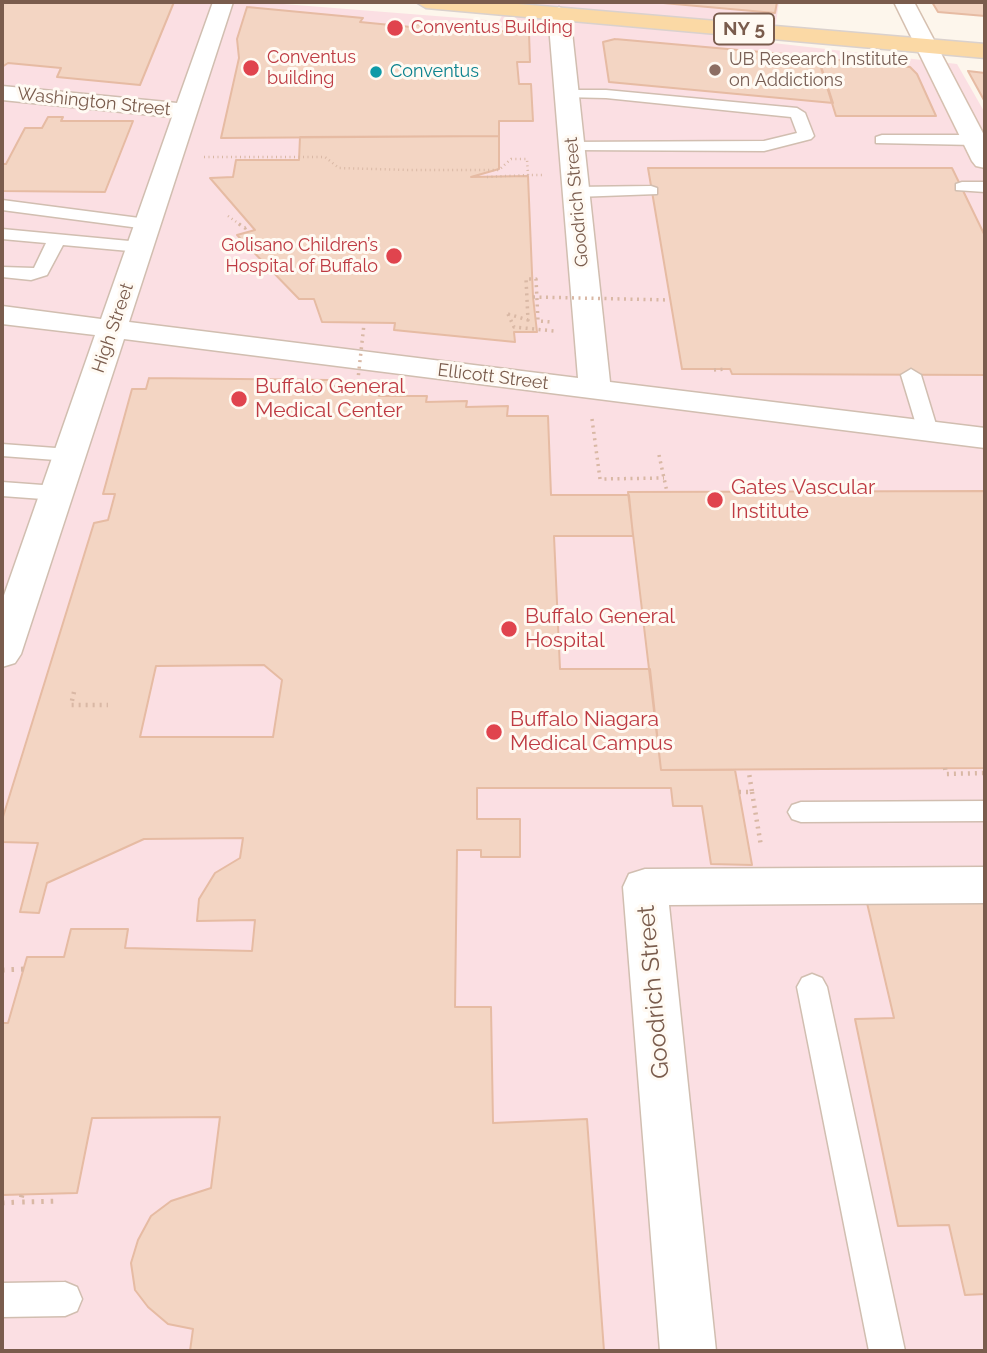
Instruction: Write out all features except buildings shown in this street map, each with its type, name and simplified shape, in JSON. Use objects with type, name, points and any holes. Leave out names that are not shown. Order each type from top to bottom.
[{"type":"main road","name":"NY 5","points":[[426,2],[529,6],[559,13],[985,51]]},
{"type":"street","name":"High Street","points":[[2,654],[223,2]]},
{"type":"street","points":[[905,2],[982,154]]},
{"type":"street","name":"Goodrich Street","points":[[559,13],[593,403]]},
{"type":"street","name":"Washington Street","points":[[2,93],[186,111]]},
{"type":"street","name":"Ellicott Street","points":[[2,315],[112,329],[593,403],[985,438]]},
{"type":"street","name":"Goodrich Street","points":[[688,1351],[645,887],[985,885]]},
{"type":"lane","points":[[568,94],[606,94],[797,113],[806,136],[764,146],[572,145]]},
{"type":"lane","points":[[883,140],[982,154]]},
{"type":"lane","points":[[962,187],[985,187]]},
{"type":"lane","points":[[576,192],[651,191]]},
{"type":"lane","points":[[2,205],[143,235]]},
{"type":"lane","points":[[2,234],[57,239],[143,235]]},
{"type":"lane","points":[[2,272],[31,275],[41,271],[57,239]]},
{"type":"lane","points":[[911,375],[929,431]]},
{"type":"lane","points":[[2,450],[69,455]]},
{"type":"lane","points":[[2,489],[56,493]]},
{"type":"lane","points":[[801,812],[985,811]]},
{"type":"lane","points":[[812,987],[887,1351]]},
{"type":"lane","points":[[2,1300],[65,1299]]},
{"type":"path","points":[[193,157],[325,157],[339,168],[431,170],[499,170],[511,159],[527,159],[528,175]]},
{"type":"path","points":[[487,177],[544,175]]},
{"type":"path","points":[[228,216],[245,228],[250,225]]},
{"type":"path","points":[[553,322],[538,321],[536,279],[526,279],[528,320],[508,314],[514,327],[555,331]]},
{"type":"path","points":[[533,297],[669,300]]},
{"type":"path","points":[[357,387],[364,324]]},
{"type":"path","points":[[593,403],[600,479],[663,478]]},
{"type":"path","points":[[659,455],[667,492]]},
{"type":"path","points":[[74,692],[71,705],[108,705]]},
{"type":"path","points":[[945,768],[946,774],[985,774]]},
{"type":"path","points":[[749,773],[762,852]]},
{"type":"path","points":[[739,792],[752,792]]},
{"type":"path","points":[[2,970],[24,969]]},
{"type":"path","points":[[2,1203],[21,1198],[59,1201]]},
{"type":"shaded area","name":"Buffalo Niagara Medical Campus","points":[[2,2],[258,2],[499,21],[510,2],[779,2],[773,43],[957,64],[985,113],[985,1351],[2,1351]]},
{"type":"place","name":"Conventus Building","points":[[395,28]]},
{"type":"place","name":"Conventus building","points":[[251,68]]},
{"type":"place","name":"UB Research Institute on Addictions","points":[[715,70]]},
{"type":"place","name":"Conventus","points":[[376,72]]},
{"type":"place","name":"Golisano Children’s Hospital of Buffalo","points":[[394,256]]},
{"type":"place","name":"Buffalo General Medical Center","points":[[239,399]]},
{"type":"place","name":"Gates Vascular Institute","points":[[715,500]]},
{"type":"place","name":"Buffalo General Hospital","points":[[509,629]]},
{"type":"place","name":"Buffalo Niagara Medical Campus","points":[[494,732]]}]
